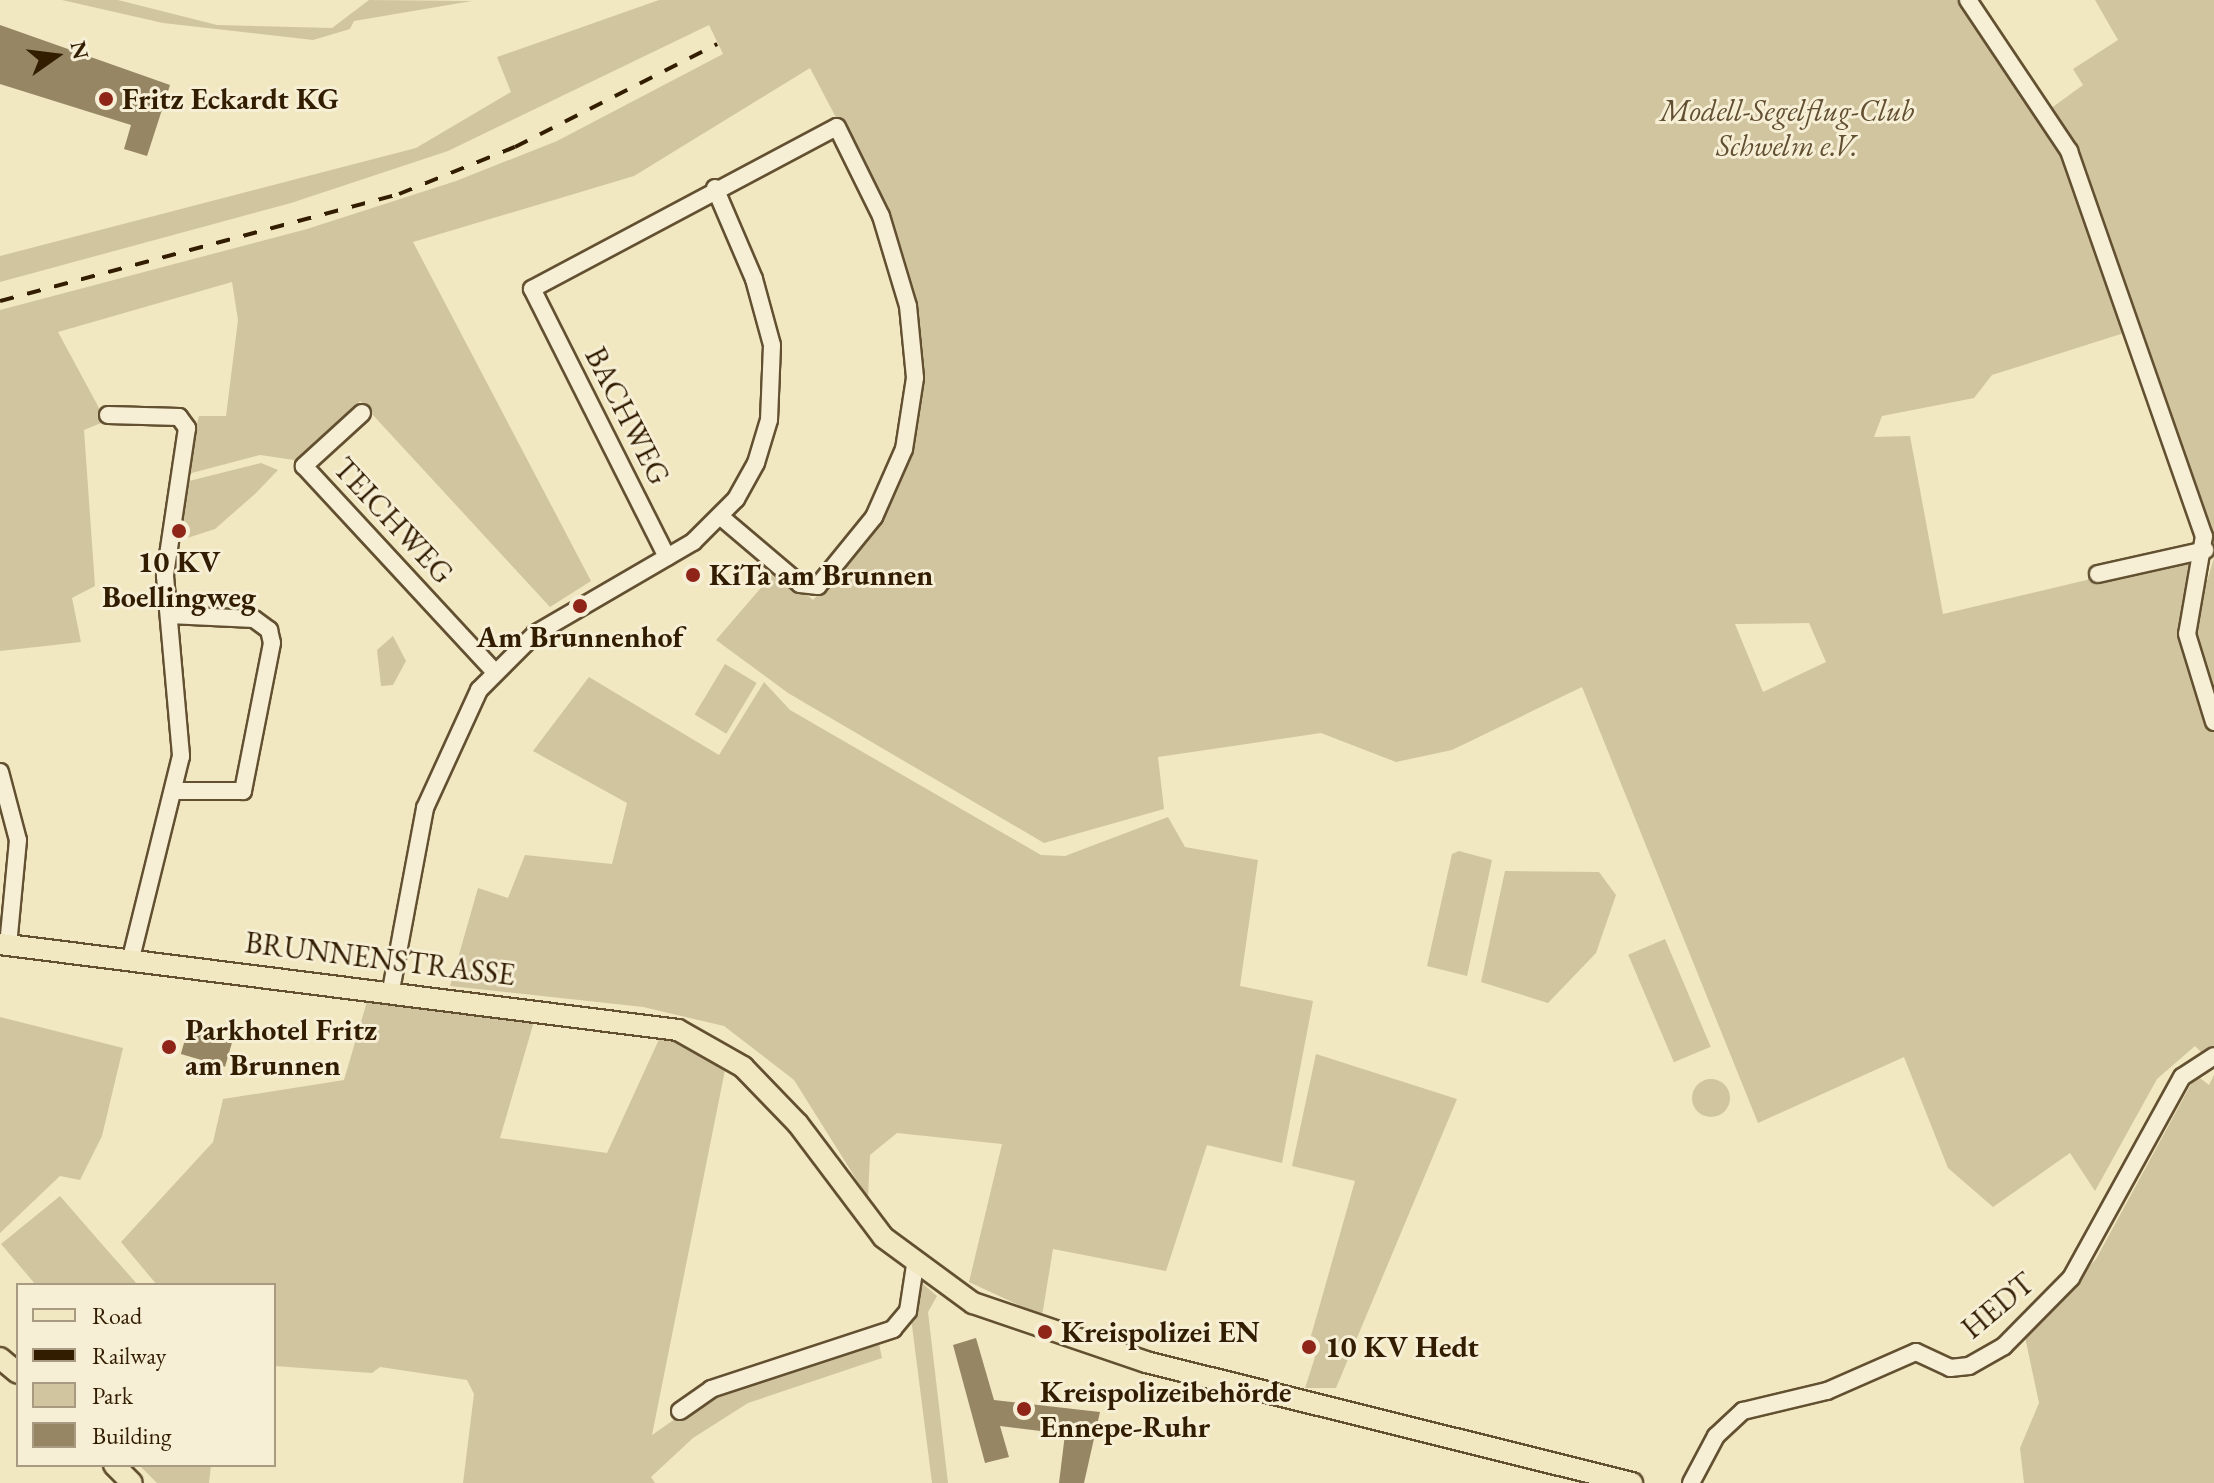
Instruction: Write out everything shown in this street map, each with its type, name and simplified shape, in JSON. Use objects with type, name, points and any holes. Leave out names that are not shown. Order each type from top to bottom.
[{"type":"main road","name":"BRUNNENSTRASSE","points":[[4,945],[391,990],[678,1030],[743,1067],[915,1265],[973,1303],[1061,1338],[1632,1483]]},
{"type":"main road","points":[[0,1358],[16,1371]]},
{"type":"main road","points":[[116,1467],[132,1483]]},
{"type":"street","points":[[1968,0],[2074,162],[2205,550],[2187,634],[2214,722]]},
{"type":"street","points":[[391,990],[411,867],[440,763],[495,672],[535,634],[667,557],[721,517],[759,454],[774,369],[754,279],[715,188],[830,129],[842,131],[899,270],[915,378],[891,483],[855,547],[818,586],[800,584],[721,517]]},
{"type":"street","name":"BACHWEG","points":[[667,557],[537,300],[535,282],[715,188]]},
{"type":"street","name":"TEICHWEG","points":[[362,413],[304,466],[495,672]]},
{"type":"street","points":[[108,415],[179,417],[186,425],[169,531],[169,615],[181,756],[130,962]]},
{"type":"street","points":[[2098,574],[2205,550]]},
{"type":"street","points":[[169,615],[254,619],[269,630],[272,643],[243,791],[174,791]]},
{"type":"street","points":[[0,772],[18,840],[4,945]]},
{"type":"street","points":[[0,836],[18,840]]},
{"type":"street","name":"HEDT","points":[[1691,1483],[1716,1436],[1743,1411],[1827,1391],[1916,1352],[1950,1368],[1969,1366],[2004,1346],[2071,1278],[2175,1088],[2214,1056]]},
{"type":"street","points":[[680,1411],[711,1389],[893,1329],[908,1311],[915,1265]]},
{"type":"green space","points":[[62,0],[118,0],[217,25],[332,28],[369,0],[472,1],[354,21],[350,29],[313,40],[163,23]]},
{"type":"green space","name":"Modell-Segelflug-Club Schwelm e.V.","points":[[659,0],[1958,0],[2041,124],[2047,123],[2076,185],[2124,333],[1992,375],[1974,398],[1882,416],[1874,437],[1910,436],[1943,614],[2196,554],[2181,610],[2197,614],[2214,558],[2214,1065],[2195,1046],[2157,1079],[2095,1191],[2070,1153],[1993,1207],[1948,1168],[1904,1057],[1758,1123],[1582,687],[1452,750],[1396,762],[1321,733],[1158,757],[1164,809],[1044,843],[788,693],[716,640],[777,569],[813,600],[861,548],[897,487],[921,378],[915,305],[886,213],[810,68],[634,176],[413,242],[591,581],[550,607],[360,401],[301,461],[260,455],[184,475],[199,416],[226,416],[238,320],[232,282],[58,332],[106,421],[84,430],[95,586],[72,598],[81,642],[0,651],[0,310],[307,229],[456,181],[557,141],[723,54],[709,25],[448,151],[291,203],[0,282],[0,256],[416,148],[511,92],[497,57]],"holes":[[[1809,623],[1826,662],[1763,692],[1735,624]]]},
{"type":"green space","points":[[2095,0],[2214,0],[2214,548],[2091,184],[2050,109],[2083,85],[2073,69],[2118,40]]},
{"type":"green space","points":[[261,463],[278,470],[256,493],[215,529],[175,542],[181,483]]},
{"type":"green space","points":[[393,636],[406,661],[393,685],[381,686],[377,650]]},
{"type":"green space","points":[[725,664],[757,683],[726,734],[695,715]]},
{"type":"green space","points":[[589,677],[719,755],[764,682],[790,710],[1041,855],[1065,856],[1168,817],[1185,847],[1258,860],[1240,986],[1313,1001],[1282,1163],[1207,1145],[1166,1271],[1053,1249],[1042,1316],[969,1282],[1002,1144],[897,1133],[870,1155],[868,1198],[794,1080],[724,1026],[643,1007],[450,986],[478,888],[508,898],[525,855],[612,864],[627,803],[533,751]]},
{"type":"green space","points":[[1459,851],[1492,860],[1467,976],[1427,966],[1452,854]]},
{"type":"green space","points":[[1505,871],[1599,872],[1616,895],[1596,953],[1548,1003],[1481,982]]},
{"type":"green space","points":[[1665,939],[1711,1047],[1674,1062],[1628,955]]},
{"type":"green space","points":[[368,998],[535,1018],[500,1138],[607,1153],[661,1035],[726,1065],[652,1435],[711,1394],[877,1334],[882,1358],[748,1403],[693,1438],[651,1477],[655,1483],[463,1483],[474,1394],[467,1380],[380,1367],[372,1373],[276,1366],[276,1283],[155,1283],[121,1242],[213,1142],[223,1099],[344,1080]]},
{"type":"green space","points":[[0,1017],[123,1048],[102,1136],[80,1180],[60,1176],[0,1233]]},
{"type":"green space","points":[[1316,1054],[1457,1099],[1336,1388],[1305,1388],[1315,1357],[1307,1350],[1355,1181],[1292,1166]]},
{"type":"green space","points":[[2196,1075],[2209,1085],[2214,1075],[2214,1483],[2024,1483],[2020,1448],[2039,1403],[2025,1337],[2096,1259]]},
{"type":"green space","points":[[1711,1079],[1725,1084],[1730,1098],[1725,1112],[1711,1117],[1697,1112],[1692,1098],[1697,1084]]},
{"type":"green space","points":[[60,1196],[136,1283],[34,1283],[1,1244]]},
{"type":"green space","points":[[915,1277],[937,1296],[928,1312],[948,1483],[932,1483],[910,1310]]},
{"type":"green space","points":[[141,1467],[211,1467],[209,1483],[157,1483]]},
{"type":"building","name":"Fritz Eckardt KG","points":[[0,25],[170,85],[147,156],[124,149],[131,125],[0,84]]},
{"type":"building","points":[[188,1029],[232,1042],[225,1067],[181,1054]]},
{"type":"building","name":"Kreispolizeibehörde Ennepe-Ruhr","points":[[976,1338],[994,1400],[1100,1412],[1084,1483],[1059,1483],[1065,1434],[1000,1426],[1009,1457],[985,1463],[953,1345]]},
{"type":"railway","points":[[0,301],[399,194],[515,147],[717,44]]},
{"type":"place","name":"Fritz Eckardt KG","points":[[106,99]]},
{"type":"place","name":"10 KV Boellingweg","points":[[179,531]]},
{"type":"place","name":"KiTa am Brunnen","points":[[693,575]]},
{"type":"place","name":"Am Brunnenhof","points":[[580,606]]},
{"type":"place","name":"Parkhotel Fritz am Brunnen","points":[[169,1047]]},
{"type":"place","name":"Kreispolizei EN","points":[[1045,1332]]},
{"type":"place","name":"10 KV Hedt","points":[[1309,1347]]},
{"type":"place","name":"Kreispolizeibehörde Ennepe-Ruhr","points":[[1024,1409]]}]
